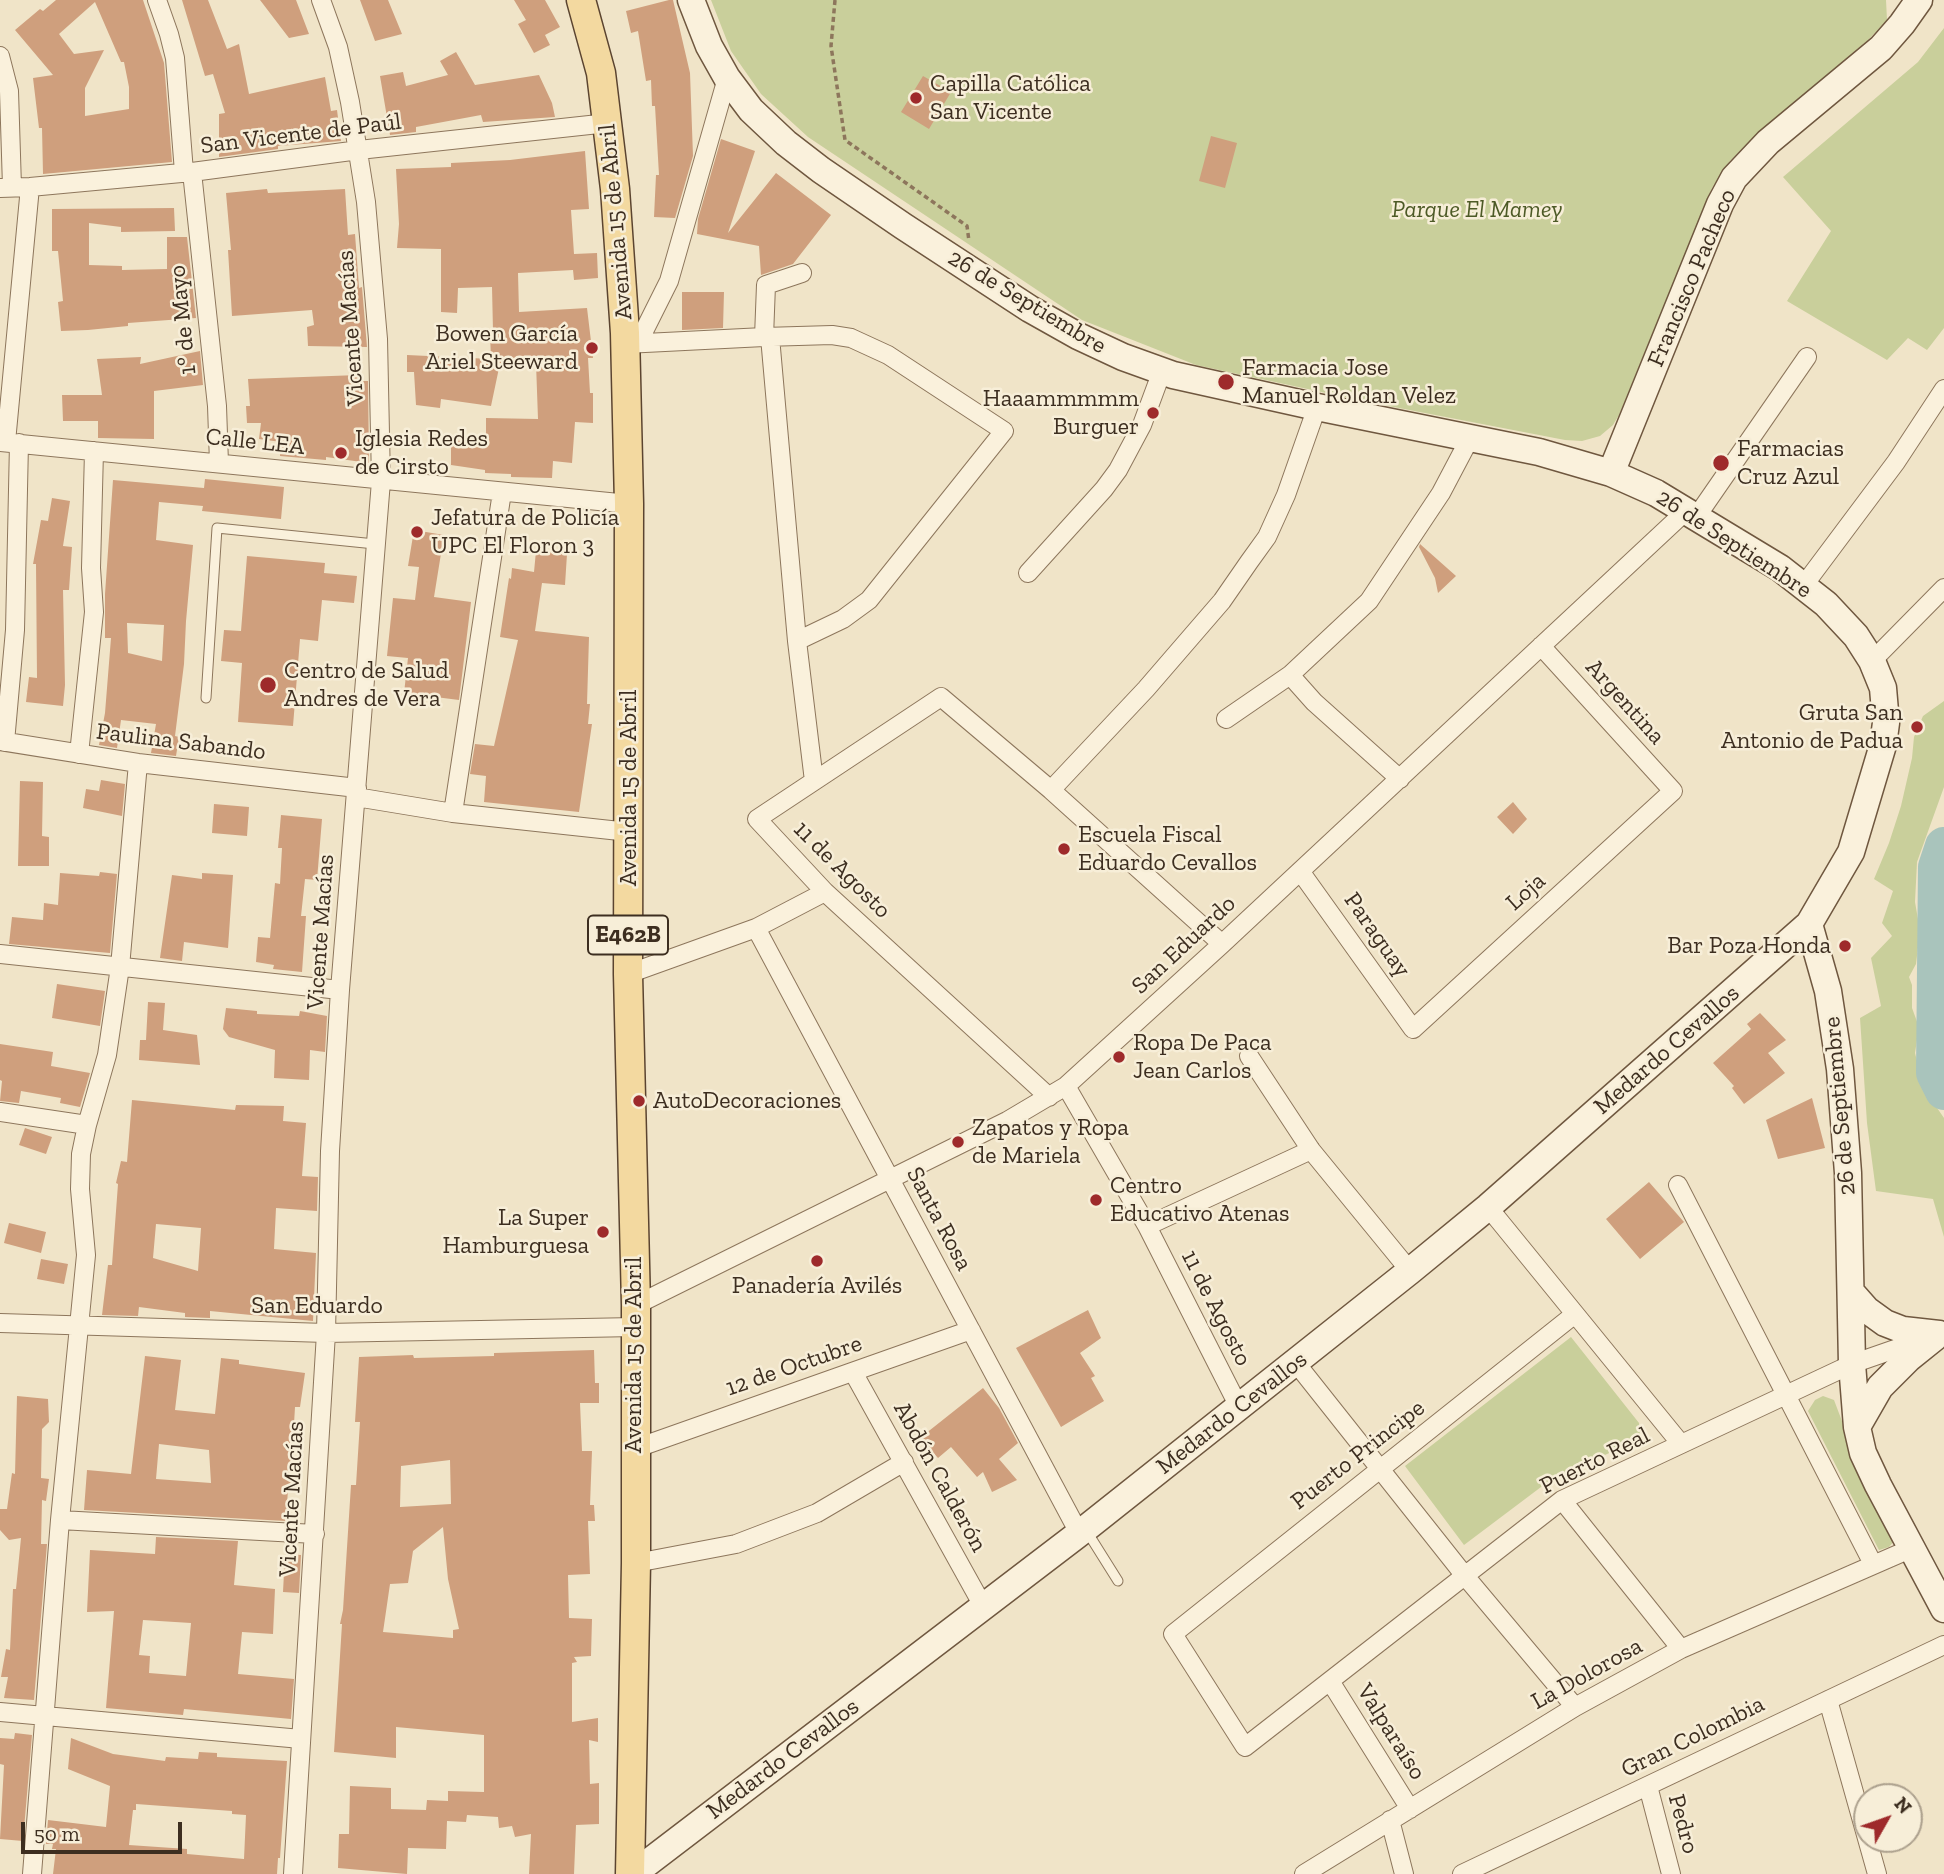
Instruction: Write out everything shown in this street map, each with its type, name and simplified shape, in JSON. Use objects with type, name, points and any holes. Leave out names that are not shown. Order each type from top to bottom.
[{"type":"main road","name":"Avenida 15 de Abril","points":[[581,0],[601,74],[631,343],[628,974],[635,1316],[636,1563],[631,1874]]},
{"type":"street","name":"1º de Mayo","points":[[157,0],[175,58],[217,406],[219,463]]},
{"type":"street","name":"Vicente Macías","points":[[293,1874],[326,1333],[330,1151],[340,990],[381,481],[378,339],[359,150],[338,47],[321,0]]},
{"type":"street","name":"26 de Septiembre","points":[[691,0],[709,46],[727,78],[751,110],[804,156],[848,189],[1078,336],[1123,358],[1161,370],[1317,407],[1539,452],[1611,472],[1692,513],[1804,585],[1843,622],[1872,661],[1886,706],[1883,745],[1850,852],[1809,924],[1828,991],[1840,1069],[1845,1125],[1852,1364],[1857,1427],[1863,1453],[1878,1485],[1944,1609]]},
{"type":"street","name":"Francisco Pacheco","points":[[1611,472],[1720,204],[1734,178],[1768,142],[1872,55],[1902,24],[1919,0]]},
{"type":"street","points":[[0,56],[9,90],[14,187],[8,443],[15,629],[2,742]]},
{"type":"street","points":[[631,343],[669,281],[727,78]]},
{"type":"street","name":"San Vicente de Paúl","points":[[14,187],[188,172],[608,123]]},
{"type":"street","name":"11 de Agosto","points":[[802,273],[766,285],[767,337],[797,641],[814,781],[757,819],[825,892],[1049,1097]]},
{"type":"street","points":[[631,343],[832,335],[868,344],[888,355],[1004,431],[869,600],[843,620],[797,641]]},
{"type":"street","name":"San Eduardo","points":[[0,1323],[326,1333],[635,1316],[1007,1121],[1066,1086],[1541,646],[1692,513],[1807,357]]},
{"type":"street","points":[[1028,573],[1118,470],[1142,425],[1161,370]]},
{"type":"street","points":[[1804,585],[1896,462],[1944,389]]},
{"type":"street","points":[[1051,790],[1146,690],[1222,601],[1267,537],[1282,507],[1317,407]]},
{"type":"street","points":[[1226,719],[1290,675],[1369,601],[1441,493],[1471,438]]},
{"type":"street","name":"Calle LEA","points":[[8,443],[629,504]]},
{"type":"street","points":[[79,754],[94,612],[91,568],[94,451]]},
{"type":"street","points":[[453,813],[502,492]]},
{"type":"street","points":[[1872,661],[1944,588]]},
{"type":"street","name":"Argentina","points":[[1541,646],[1673,791]]},
{"type":"street","points":[[1290,675],[1314,702],[1399,779]]},
{"type":"street","points":[[814,781],[941,697],[1051,790],[1222,944]]},
{"type":"street","name":"Paulina Sabando","points":[[2,742],[356,793],[453,813],[629,832]]},
{"type":"street","points":[[32,1874],[60,1520],[86,1255],[80,1189],[81,1154],[86,1125],[107,1055],[120,967],[138,763]]},
{"type":"street","name":"Loja","points":[[1413,1029],[1673,791]]},
{"type":"street","name":"Paraguay","points":[[1300,871],[1413,1029]]},
{"type":"street","points":[[628,974],[756,928],[825,892]]},
{"type":"street","name":"Medardo Cevallos","points":[[631,1874],[1082,1531],[1296,1363],[1488,1207],[1809,924]]},
{"type":"street","name":"Santa Rosa","points":[[756,928],[1082,1531]]},
{"type":"street","points":[[0,954],[340,990]]},
{"type":"street","points":[[1249,1056],[1311,1150],[1410,1271]]},
{"type":"street","name":"11 de Agosto","points":[[1066,1086],[1147,1226],[1239,1407]]},
{"type":"street","points":[[0,1112],[86,1125]]},
{"type":"street","points":[[1147,1226],[1311,1150]]},
{"type":"street","points":[[1678,1185],[1873,1564]]},
{"type":"street","points":[[1488,1207],[1681,1444]]},
{"type":"street","points":[[1852,1293],[1867,1310],[1885,1323],[1903,1330],[1942,1333]]},
{"type":"street","name":"Puerto Principe","points":[[1245,1748],[1172,1634],[1575,1314]]},
{"type":"street","name":"12 de Octubre","points":[[634,1449],[971,1330]]},
{"type":"street","points":[[1857,1427],[1880,1387],[1908,1359],[1942,1333]]},
{"type":"street","name":"Puerto Real","points":[[1245,1748],[1562,1500],[1852,1364],[1942,1333]]},
{"type":"street","points":[[1296,1363],[1465,1576],[1574,1707]]},
{"type":"street","name":"Abdón Calderón","points":[[853,1372],[984,1606]]},
{"type":"street","points":[[636,1563],[736,1544],[817,1513],[904,1462]]},
{"type":"street","points":[[1562,1500],[1681,1649]]},
{"type":"street","points":[[60,1520],[315,1534]]},
{"type":"street","name":"La Dolorosa","points":[[1304,1874],[1574,1707],[1681,1649],[1910,1549]]},
{"type":"street","name":"Gran Colombia","points":[[1462,1874],[1944,1644]]},
{"type":"street","name":"Valparaíso","points":[[1330,1681],[1410,1808]]},
{"type":"street","points":[[1828,1700],[1877,1874]]},
{"type":"street","points":[[0,1712],[301,1739]]},
{"type":"street","name":"Pedro","points":[[1648,1786],[1671,1874]]},
{"type":"street","points":[[1391,1820],[1404,1874]]},
{"type":"lane","points":[[206,698],[217,528],[375,544]]},
{"type":"lane","points":[[1082,1531],[1118,1581]]},
{"type":"path","points":[[835,0],[831,46],[845,140],[967,226],[974,272]]},
{"type":"green space","name":"Parque El Mamey","points":[[711,0],[1886,0],[1887,20],[1868,40],[1759,132],[1730,161],[1712,188],[1619,415],[1613,425],[1600,436],[1582,441],[1368,402],[1196,365],[1082,320],[808,137],[761,94],[731,51]]},
{"type":"green space","points":[[1944,28],[1944,328],[1927,350],[1908,338],[1887,360],[1787,301],[1831,231],[1783,177],[1918,62]]},
{"type":"green space","points":[[1944,701],[1944,787],[1917,862],[1915,902],[1920,931],[1916,964],[1909,977],[1912,985],[1912,1008],[1919,1027],[1915,1053],[1924,1089],[1944,1118],[1944,1237],[1933,1199],[1876,1191],[1867,1123],[1860,1018],[1881,1006],[1871,958],[1892,936],[1882,923],[1893,891],[1874,879],[1901,806],[1914,737],[1923,716]]},
{"type":"green space","points":[[1571,1337],[1639,1423],[1640,1436],[1635,1441],[1549,1481],[1464,1545],[1405,1466]]},
{"type":"green space","points":[[1823,1396],[1834,1400],[1871,1498],[1894,1541],[1889,1547],[1879,1550],[1808,1411],[1815,1400]]},
{"type":"building","points":[[56,0],[143,0],[164,63],[172,162],[43,174],[42,128],[39,128],[33,78],[53,75],[15,30],[40,9],[43,11]],"holes":[[[95,2],[121,62],[124,62],[129,87],[129,109],[85,116],[85,88],[104,50],[74,54],[59,34]]]},
{"type":"building","points":[[182,0],[208,0],[227,49],[239,44],[249,94],[325,77],[331,111],[337,110],[341,141],[278,146],[278,149],[219,157],[219,114],[225,113],[213,74],[205,76]]},
{"type":"building","points":[[260,0],[296,0],[309,34],[289,38]]},
{"type":"building","points":[[360,0],[388,0],[402,34],[375,41]]},
{"type":"building","points":[[514,0],[545,0],[560,27],[545,35],[550,45],[534,53],[518,24],[526,20]]},
{"type":"building","points":[[673,0],[690,73],[693,156],[675,218],[654,217],[656,175],[659,175],[655,106],[652,106],[651,80],[646,81],[638,31],[631,33],[626,11]]},
{"type":"building","points":[[456,52],[475,85],[539,75],[552,103],[555,117],[483,122],[481,115],[416,127],[416,132],[390,135],[380,76],[403,72],[406,86],[448,75],[440,61]]},
{"type":"building","points":[[923,76],[951,92],[929,129],[901,112]]},
{"type":"building","points":[[1211,136],[1237,143],[1225,188],[1199,181]]},
{"type":"building","points":[[721,139],[755,151],[728,233],[776,173],[831,215],[793,264],[761,275],[759,246],[697,234],[698,219]]},
{"type":"building","points":[[585,151],[589,209],[571,210],[574,254],[597,253],[598,278],[574,280],[573,270],[518,273],[519,312],[587,308],[593,358],[588,358],[590,393],[593,393],[593,423],[575,422],[572,463],[553,461],[552,478],[511,477],[511,474],[485,473],[485,470],[451,465],[451,440],[486,443],[486,418],[538,419],[536,363],[499,368],[491,406],[441,399],[440,408],[416,405],[414,372],[407,372],[407,355],[491,359],[492,287],[458,288],[457,313],[441,312],[441,249],[397,248],[399,224],[396,169],[451,167],[451,163],[510,160]]},
{"type":"building","points":[[267,189],[268,193],[345,189],[348,235],[355,234],[367,347],[308,346],[307,327],[314,325],[312,310],[232,316],[228,250],[231,250],[226,193]]},
{"type":"building","points":[[174,208],[175,231],[121,232],[121,227],[89,223],[89,265],[122,266],[122,270],[167,269],[167,237],[187,237],[196,318],[61,331],[58,302],[63,301],[58,251],[52,251],[52,209]]},
{"type":"building","points":[[682,292],[724,292],[723,328],[682,330]]},
{"type":"building","points":[[200,351],[203,385],[154,391],[154,439],[98,438],[98,421],[63,421],[62,395],[102,395],[97,359],[141,357],[140,364]]},
{"type":"building","points":[[359,375],[359,381],[368,381],[369,463],[326,457],[326,460],[280,456],[281,442],[259,439],[261,423],[247,423],[246,406],[250,406],[248,379]]},
{"type":"building","points":[[205,479],[284,487],[281,519],[202,511],[203,506],[159,502],[156,540],[193,545],[184,664],[175,736],[179,737],[176,756],[151,753],[156,724],[121,720],[117,748],[99,745],[105,713],[111,638],[105,638],[105,594],[113,480],[204,488]],"holes":[[[127,623],[164,625],[162,661],[128,653]]]},
{"type":"building","points":[[52,498],[70,501],[63,546],[72,547],[69,590],[63,590],[63,706],[26,702],[29,677],[37,678],[36,564],[33,564],[41,520],[48,521]]},
{"type":"building","points":[[414,530],[444,535],[434,597],[471,602],[459,700],[404,693],[408,658],[387,656],[393,598],[415,600],[419,567],[408,566]]},
{"type":"building","points":[[1420,544],[1456,576],[1438,593],[1435,578],[1419,547]]},
{"type":"building","points":[[536,551],[567,554],[565,585],[542,583],[535,631],[589,637],[587,704],[590,704],[588,724],[592,724],[579,812],[484,802],[486,776],[470,774],[475,744],[494,746],[518,640],[500,637],[509,578],[511,579],[512,568],[534,572]]},
{"type":"building","points":[[247,556],[325,563],[324,573],[357,576],[354,603],[322,600],[318,641],[300,639],[293,726],[238,722],[242,663],[221,661],[224,630],[241,631]]},
{"type":"building","points":[[101,780],[125,784],[122,816],[83,808],[86,789],[99,791]]},
{"type":"building","points":[[20,781],[43,782],[42,836],[49,837],[49,866],[18,866]]},
{"type":"building","points":[[1513,802],[1527,819],[1513,834],[1497,817]]},
{"type":"building","points":[[214,804],[249,807],[247,836],[212,833]]},
{"type":"building","points":[[281,815],[322,819],[317,880],[305,879],[301,916],[306,916],[302,972],[273,969],[274,965],[256,962],[258,937],[270,938],[275,883],[280,884],[282,848],[278,848]]},
{"type":"building","points":[[100,872],[117,874],[110,953],[9,944],[12,917],[43,920],[44,903],[58,905],[60,873],[99,876]]},
{"type":"building","points":[[202,873],[233,875],[228,948],[184,942],[182,961],[160,958],[172,875],[202,879]]},
{"type":"building","points":[[57,984],[105,991],[100,1026],[52,1018]]},
{"type":"building","points":[[148,1002],[165,1003],[163,1030],[197,1035],[200,1065],[139,1060],[140,1040],[146,1040]]},
{"type":"building","points":[[226,1008],[257,1011],[257,1014],[299,1016],[300,1011],[327,1016],[325,1052],[310,1050],[309,1080],[274,1078],[275,1050],[229,1037],[223,1029]]},
{"type":"building","points":[[1760,1013],[1786,1040],[1768,1053],[1785,1073],[1744,1104],[1732,1088],[1734,1086],[1713,1063],[1751,1029],[1747,1024]]},
{"type":"building","points":[[0,1044],[53,1052],[51,1066],[90,1073],[80,1107],[60,1103],[61,1098],[21,1091],[19,1103],[0,1101]]},
{"type":"building","points":[[1812,1098],[1825,1148],[1778,1159],[1766,1120]]},
{"type":"building","points":[[132,1100],[235,1110],[236,1105],[284,1106],[283,1121],[306,1123],[302,1176],[318,1177],[317,1211],[276,1208],[274,1249],[316,1253],[313,1321],[210,1311],[210,1318],[185,1317],[185,1313],[139,1307],[138,1316],[102,1315],[108,1265],[112,1265],[116,1183],[121,1161],[127,1162]],"holes":[[[156,1224],[201,1228],[198,1271],[153,1258]]]},
{"type":"building","points":[[25,1128],[52,1137],[46,1154],[19,1145]]},
{"type":"building","points":[[1649,1182],[1684,1222],[1640,1259],[1606,1219]]},
{"type":"building","points":[[9,1223],[46,1232],[41,1253],[4,1243]]},
{"type":"building","points":[[41,1259],[68,1264],[64,1284],[37,1279]]},
{"type":"building","points":[[1088,1310],[1101,1338],[1080,1353],[1095,1376],[1091,1378],[1104,1401],[1061,1427],[1016,1348]]},
{"type":"building","points":[[594,1350],[595,1383],[599,1383],[599,1403],[580,1403],[582,1451],[592,1451],[590,1505],[594,1505],[595,1521],[588,1521],[590,1574],[568,1575],[569,1618],[592,1619],[591,1656],[574,1657],[577,1662],[572,1663],[572,1722],[598,1718],[598,1742],[589,1740],[590,1784],[599,1783],[599,1824],[576,1825],[574,1874],[529,1874],[531,1834],[515,1837],[512,1826],[499,1828],[498,1817],[467,1815],[466,1822],[447,1821],[446,1849],[408,1848],[407,1874],[338,1868],[339,1834],[349,1834],[350,1786],[391,1788],[391,1809],[426,1810],[427,1800],[448,1801],[448,1791],[484,1792],[484,1735],[396,1727],[396,1758],[334,1752],[340,1624],[351,1485],[356,1485],[360,1422],[355,1422],[359,1357],[494,1356],[494,1353]],"holes":[[[450,1460],[451,1504],[400,1507],[401,1466]],[[443,1527],[448,1579],[459,1629],[453,1630],[453,1638],[383,1632],[390,1584],[408,1583],[413,1551]]]},
{"type":"building","points":[[145,1356],[181,1360],[175,1410],[215,1414],[221,1358],[239,1360],[239,1364],[305,1373],[300,1407],[295,1407],[292,1458],[296,1459],[294,1489],[288,1489],[286,1521],[84,1510],[87,1470],[131,1474]],"holes":[[[159,1444],[209,1450],[211,1483],[156,1479]]]},
{"type":"building","points":[[983,1388],[999,1408],[1018,1443],[999,1459],[1017,1480],[992,1492],[983,1472],[977,1477],[951,1447],[938,1458],[920,1438]]},
{"type":"building","points":[[17,1396],[48,1399],[49,1422],[42,1429],[41,1478],[49,1479],[46,1501],[42,1500],[41,1544],[47,1544],[34,1700],[4,1698],[8,1677],[1,1677],[6,1649],[10,1650],[13,1589],[16,1589],[21,1538],[9,1540],[0,1530],[0,1509],[7,1509],[12,1473],[15,1474]]},
{"type":"building","points":[[156,1537],[238,1541],[234,1585],[275,1589],[273,1634],[242,1632],[238,1674],[294,1679],[291,1719],[184,1709],[183,1715],[106,1708],[114,1611],[87,1612],[90,1550],[155,1554]],"holes":[[[143,1620],[191,1623],[186,1676],[149,1673],[150,1656],[139,1655]]]},
{"type":"building","points":[[285,1554],[301,1555],[299,1593],[283,1592]]},
{"type":"building","points":[[15,1733],[32,1735],[23,1841],[0,1839],[4,1765],[0,1764],[0,1738],[14,1739]]},
{"type":"building","points":[[71,1738],[113,1754],[165,1761],[166,1757],[198,1759],[199,1752],[217,1753],[217,1757],[287,1761],[277,1874],[53,1874],[56,1849],[52,1849],[53,1844],[46,1844],[48,1820],[106,1827],[110,1786],[68,1769]],"holes":[[[136,1804],[232,1811],[232,1814],[246,1815],[244,1859],[187,1854],[187,1849],[129,1845]]]},
{"type":"waterway","points":[[1944,846],[1937,867],[1935,1073],[1944,1091]]},
{"type":"place","name":"Capilla Católica San Vicente","points":[[916,98]]},
{"type":"place","name":"Bowen García Ariel Steeward","points":[[592,348]]},
{"type":"place","name":"Farmacia Jose Manuel Roldan Velez","points":[[1226,382]]},
{"type":"place","name":"Haaammmmm Burguer","points":[[1153,413]]},
{"type":"place","name":"Iglesia Redes de Cirsto","points":[[341,453]]},
{"type":"place","name":"Farmacias Cruz Azul","points":[[1721,463]]},
{"type":"place","name":"Jefatura de Policía UPC El Floron 3","points":[[417,532]]},
{"type":"place","name":"Centro de Salud Andres de Vera","points":[[268,685]]},
{"type":"place","name":"Gruta San Antonio de Padua","points":[[1917,727]]},
{"type":"place","name":"Escuela Fiscal Eduardo Cevallos","points":[[1064,849]]},
{"type":"place","name":"Bar Poza Honda","points":[[1845,946]]},
{"type":"place","name":"Ropa De Paca Jean Carlos","points":[[1119,1057]]},
{"type":"place","name":"AutoDecoraciones","points":[[639,1101]]},
{"type":"place","name":"Zapatos y Ropa de Mariela","points":[[958,1142]]},
{"type":"place","name":"Centro Educativo Atenas","points":[[1096,1200]]},
{"type":"place","name":"La Super Hamburguesa","points":[[603,1232]]},
{"type":"place","name":"Panadería Avilés","points":[[817,1261]]}]
